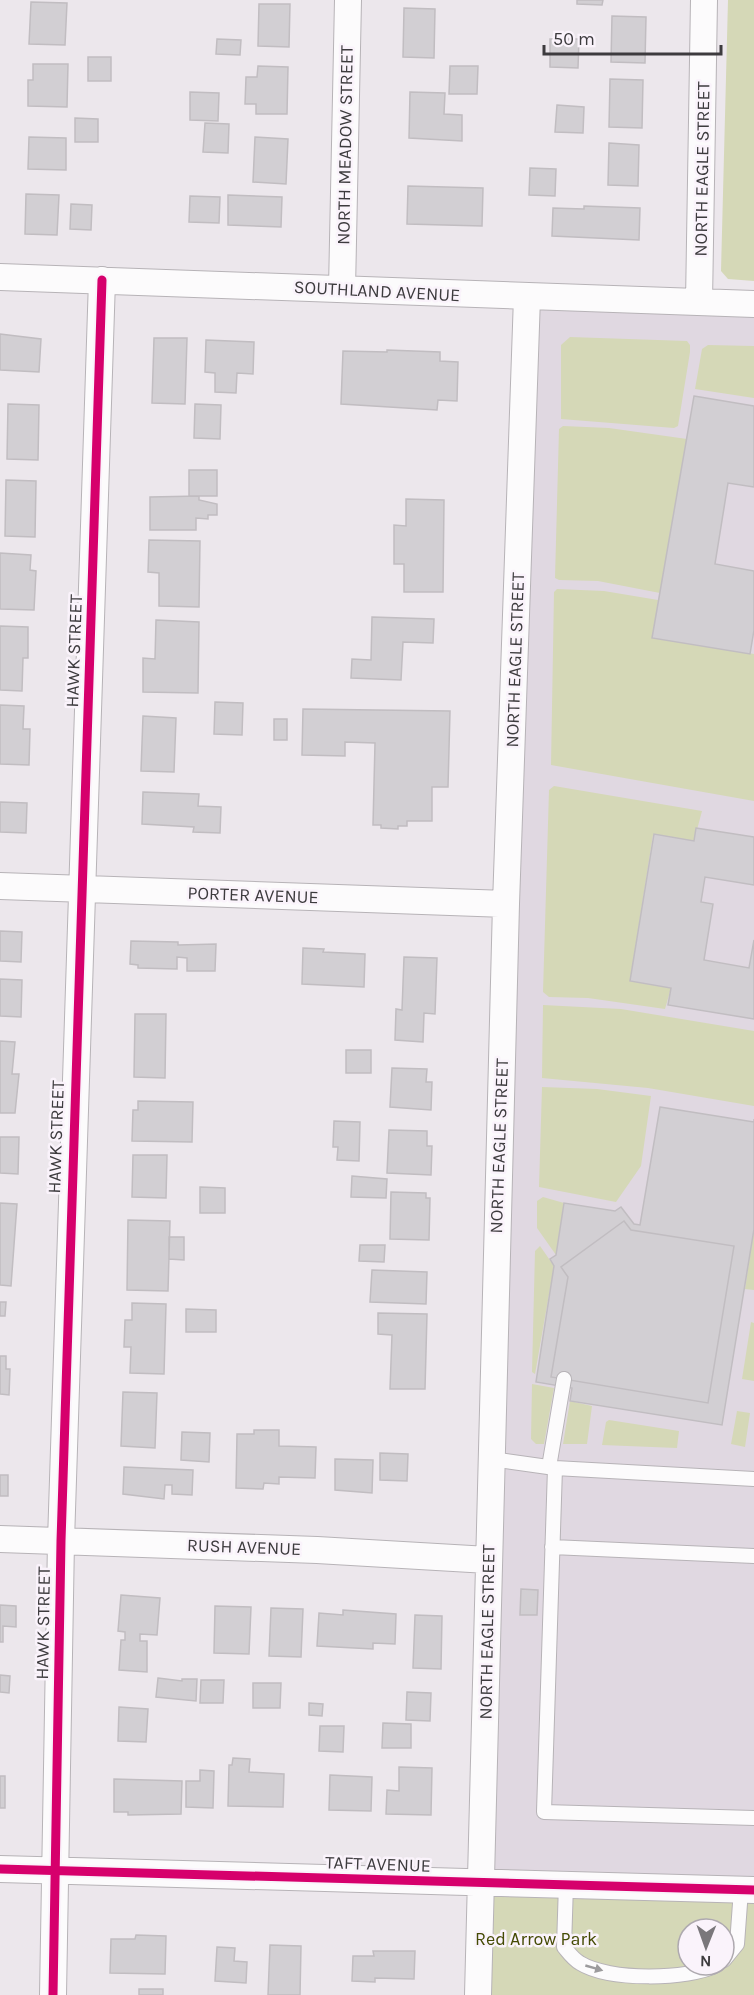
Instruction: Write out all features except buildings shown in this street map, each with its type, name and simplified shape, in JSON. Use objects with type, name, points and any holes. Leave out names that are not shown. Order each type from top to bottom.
[{"type":"street","name":"NORTH MEADOW STREET","points":[[342,289],[348,0]]},
{"type":"street","name":"NORTH EAGLE STREET","points":[[699,302],[704,0]]},
{"type":"street","name":"SOUTHLAND AVENUE","points":[[0,277],[754,304]]},
{"type":"street","name":"HAWK STREET","points":[[53,1995],[61,1541],[73,1119],[83,889],[102,280]]},
{"type":"street","name":"NORTH EAGLE STREET","points":[[478,1995],[506,904],[527,297]]},
{"type":"street","name":"PORTER AVENUE","points":[[0,886],[506,904]]},
{"type":"street","name":"RUSH AVENUE","points":[[0,1539],[317,1550],[488,1560]]},
{"type":"street","name":"TAFT AVENUE","points":[[0,1869],[748,1890]]},
{"type":"lane","points":[[564,1379],[552,1467],[552,1546],[544,1812],[754,1818]]},
{"type":"lane","points":[[491,1459],[552,1467],[754,1479]]},
{"type":"lane","points":[[552,1546],[754,1556]]},
{"type":"lane","points":[[566,1884],[564,1947],[581,1964],[594,1969],[639,1975],[676,1974]]},
{"type":"lane","points":[[736,1946],[748,1890]]},
{"type":"shaded area","points":[[527,297],[754,304],[754,1890],[482,1882]]},
{"type":"green space","points":[[728,0],[754,0],[754,281],[728,279],[721,271]]},
{"type":"green space","points":[[570,337],[687,341],[690,345],[690,352],[678,426],[674,428],[561,419],[561,345]]},
{"type":"green space","points":[[708,345],[754,346],[754,398],[695,389],[702,349]]},
{"type":"green space","points":[[563,426],[609,428],[687,439],[660,593],[598,581],[555,578],[559,429]]},
{"type":"green space","points":[[557,589],[604,591],[658,600],[653,638],[754,654],[754,801],[551,765],[554,592]]},
{"type":"green space","points":[[554,786],[702,811],[694,841],[653,835],[630,981],[671,988],[665,1009],[588,998],[549,997],[543,992],[549,790]]},
{"type":"green space","points":[[543,1005],[621,1009],[754,1031],[754,1106],[648,1088],[542,1078]]},
{"type":"green space","points":[[542,1087],[597,1089],[651,1096],[641,1166],[616,1202],[539,1187]]},
{"type":"green space","points":[[543,1197],[564,1203],[556,1255],[537,1228],[537,1201]]},
{"type":"green space","points":[[754,1229],[754,1290],[745,1289]]},
{"type":"green space","points":[[540,1246],[554,1266],[535,1374],[532,1372],[535,1251]]},
{"type":"green space","points":[[751,1322],[754,1323],[754,1381],[742,1379]]},
{"type":"green space","points":[[532,1384],[554,1388],[544,1444],[536,1444],[531,1439]]},
{"type":"green space","points":[[570,1401],[592,1406],[587,1444],[563,1444]]},
{"type":"green space","points":[[737,1411],[750,1413],[745,1447],[731,1444]]},
{"type":"green space","points":[[609,1420],[679,1431],[677,1448],[602,1445],[606,1422]]},
{"type":"green space","name":"Red Arrow Park","points":[[482,1882],[754,1890],[754,1995],[478,1995]]},
{"type":"cycle path","points":[[53,1995],[61,1541],[102,280]]},
{"type":"cycle path","points":[[0,1869],[754,1890]]}]
